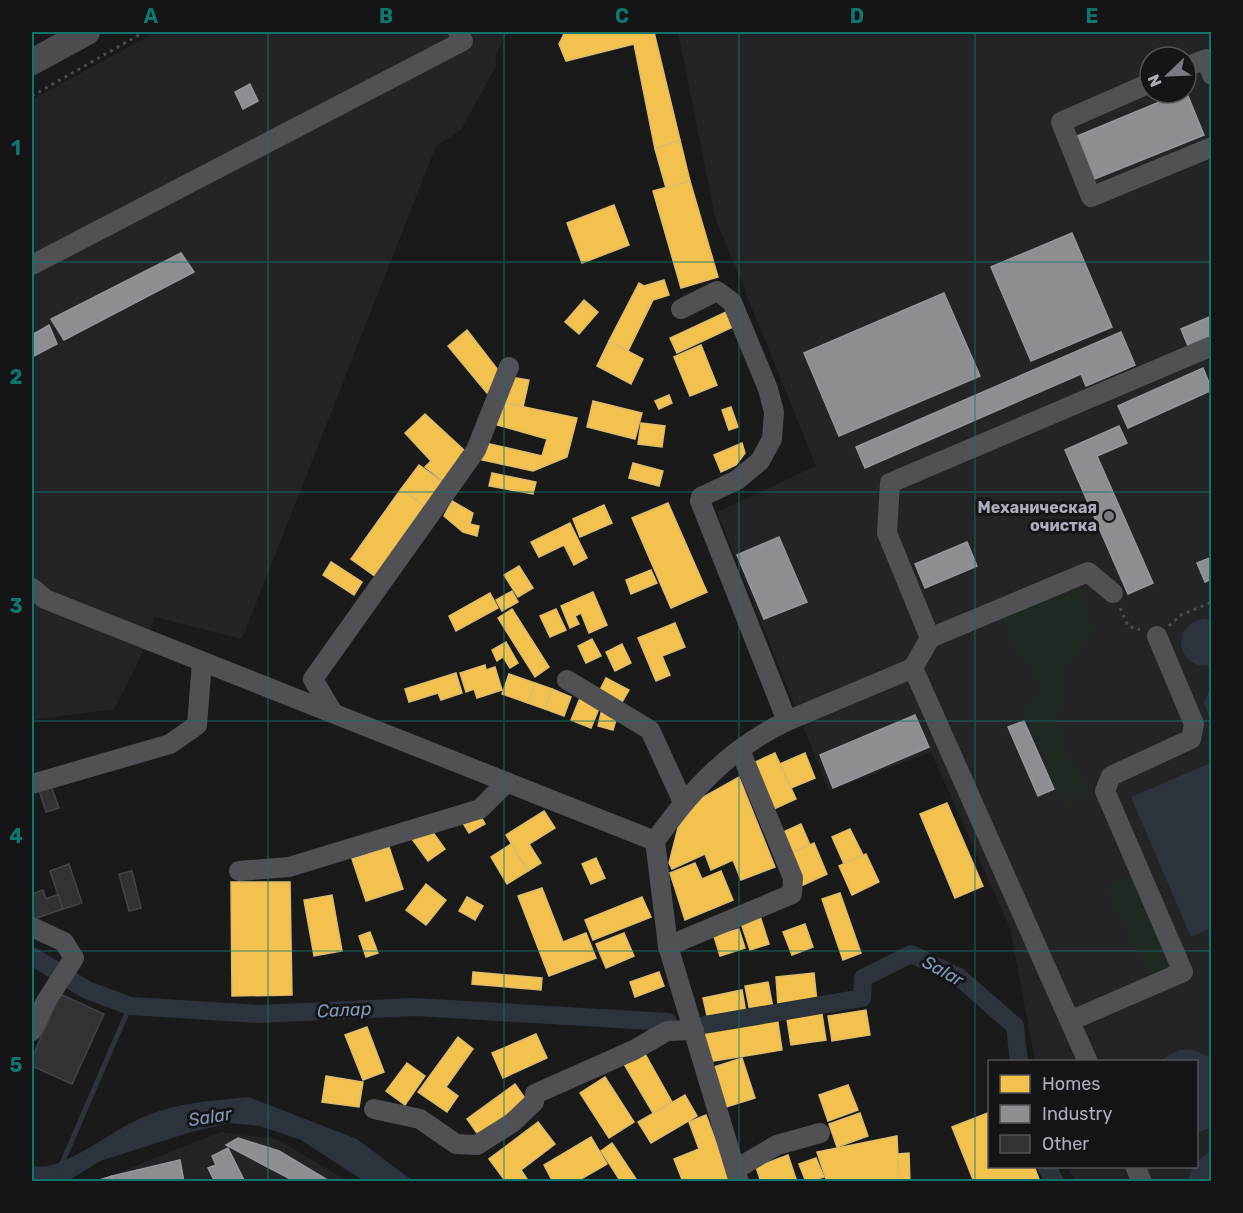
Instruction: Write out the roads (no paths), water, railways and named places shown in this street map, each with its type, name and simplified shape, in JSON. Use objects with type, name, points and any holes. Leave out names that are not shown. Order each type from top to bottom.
[{"type":"main road","points":[[32,62],[87,32]]},
{"type":"street","points":[[32,265],[463,41],[458,32]]},
{"type":"street","points":[[1198,62],[1206,59],[1212,75]]},
{"type":"street","points":[[1138,88],[1061,122],[1091,197],[1212,147]]},
{"type":"street","points":[[681,309],[717,291],[724,294],[732,302],[770,396],[774,412],[772,439],[760,460],[737,480],[700,497],[700,501],[787,721]]},
{"type":"street","points":[[930,638],[887,533],[890,483],[1212,346]]},
{"type":"street","points":[[333,713],[313,679],[476,450],[510,367]]},
{"type":"street","points":[[820,1132],[777,1145],[737,1175],[668,946],[655,841],[683,802],[728,756],[767,730],[913,668],[930,638],[1088,572],[1113,593]]},
{"type":"street","points":[[32,588],[45,599],[655,841]]},
{"type":"street","points":[[1070,1021],[1183,972],[1105,791],[1111,776],[1191,739],[1194,724],[1157,636]]},
{"type":"street","points":[[32,784],[170,744],[190,732],[197,725],[202,662]]},
{"type":"street","points":[[913,668],[1087,1060]]},
{"type":"street","points":[[567,680],[650,730],[683,802]]},
{"type":"street","points":[[668,946],[792,894],[793,878],[740,750]]},
{"type":"street","points":[[239,871],[289,867],[480,809],[507,782]]},
{"type":"street","points":[[32,927],[64,942],[74,958],[45,1003],[32,1031]]},
{"type":"street","points":[[374,1109],[420,1119],[456,1144],[477,1145],[512,1123],[534,1102],[535,1094],[634,1050],[667,1031],[694,1030]]},
{"type":"street","points":[[1135,1168],[1142,1182]]},
{"type":"water","points":[[1205,619],[1211,621],[1212,665],[1200,665],[1191,661],[1185,655],[1182,646],[1182,638],[1186,629],[1193,623]]},
{"type":"water","points":[[1211,687],[1211,720],[1204,703]]},
{"type":"water","points":[[1211,763],[1211,928],[1191,937],[1131,797]]},
{"type":"water","points":[[1179,1050],[1192,1050],[1211,1057],[1211,1127],[1198,1133],[1198,1060],[1161,1060]]},
{"type":"water","name":"Salar","points":[[248,1097],[357,1139],[413,1181],[364,1181],[301,1140],[260,1126],[229,1123],[188,1133],[100,1161],[68,1181],[32,1181],[32,1166],[43,1167],[70,1158],[149,1115],[190,1104]]},
{"type":"water","points":[[1211,1151],[1211,1181],[1187,1181],[1193,1168],[1198,1168],[1198,1160]]},
{"type":"waterway","name":"Salar","points":[[704,1025],[862,998],[863,978],[911,954],[959,977],[1015,1026],[1019,1060]]},
{"type":"waterway","name":"Салар","points":[[32,956],[87,990],[130,1006],[258,1014],[415,1007],[668,1022]]},
{"type":"waterway","points":[[60,1168],[130,1006]]},
{"type":"waterway","name":"Salar","points":[[1047,1168],[1055,1182]]},
{"type":"place","name":"Механическая очистка","points":[[1109,516]]}]
